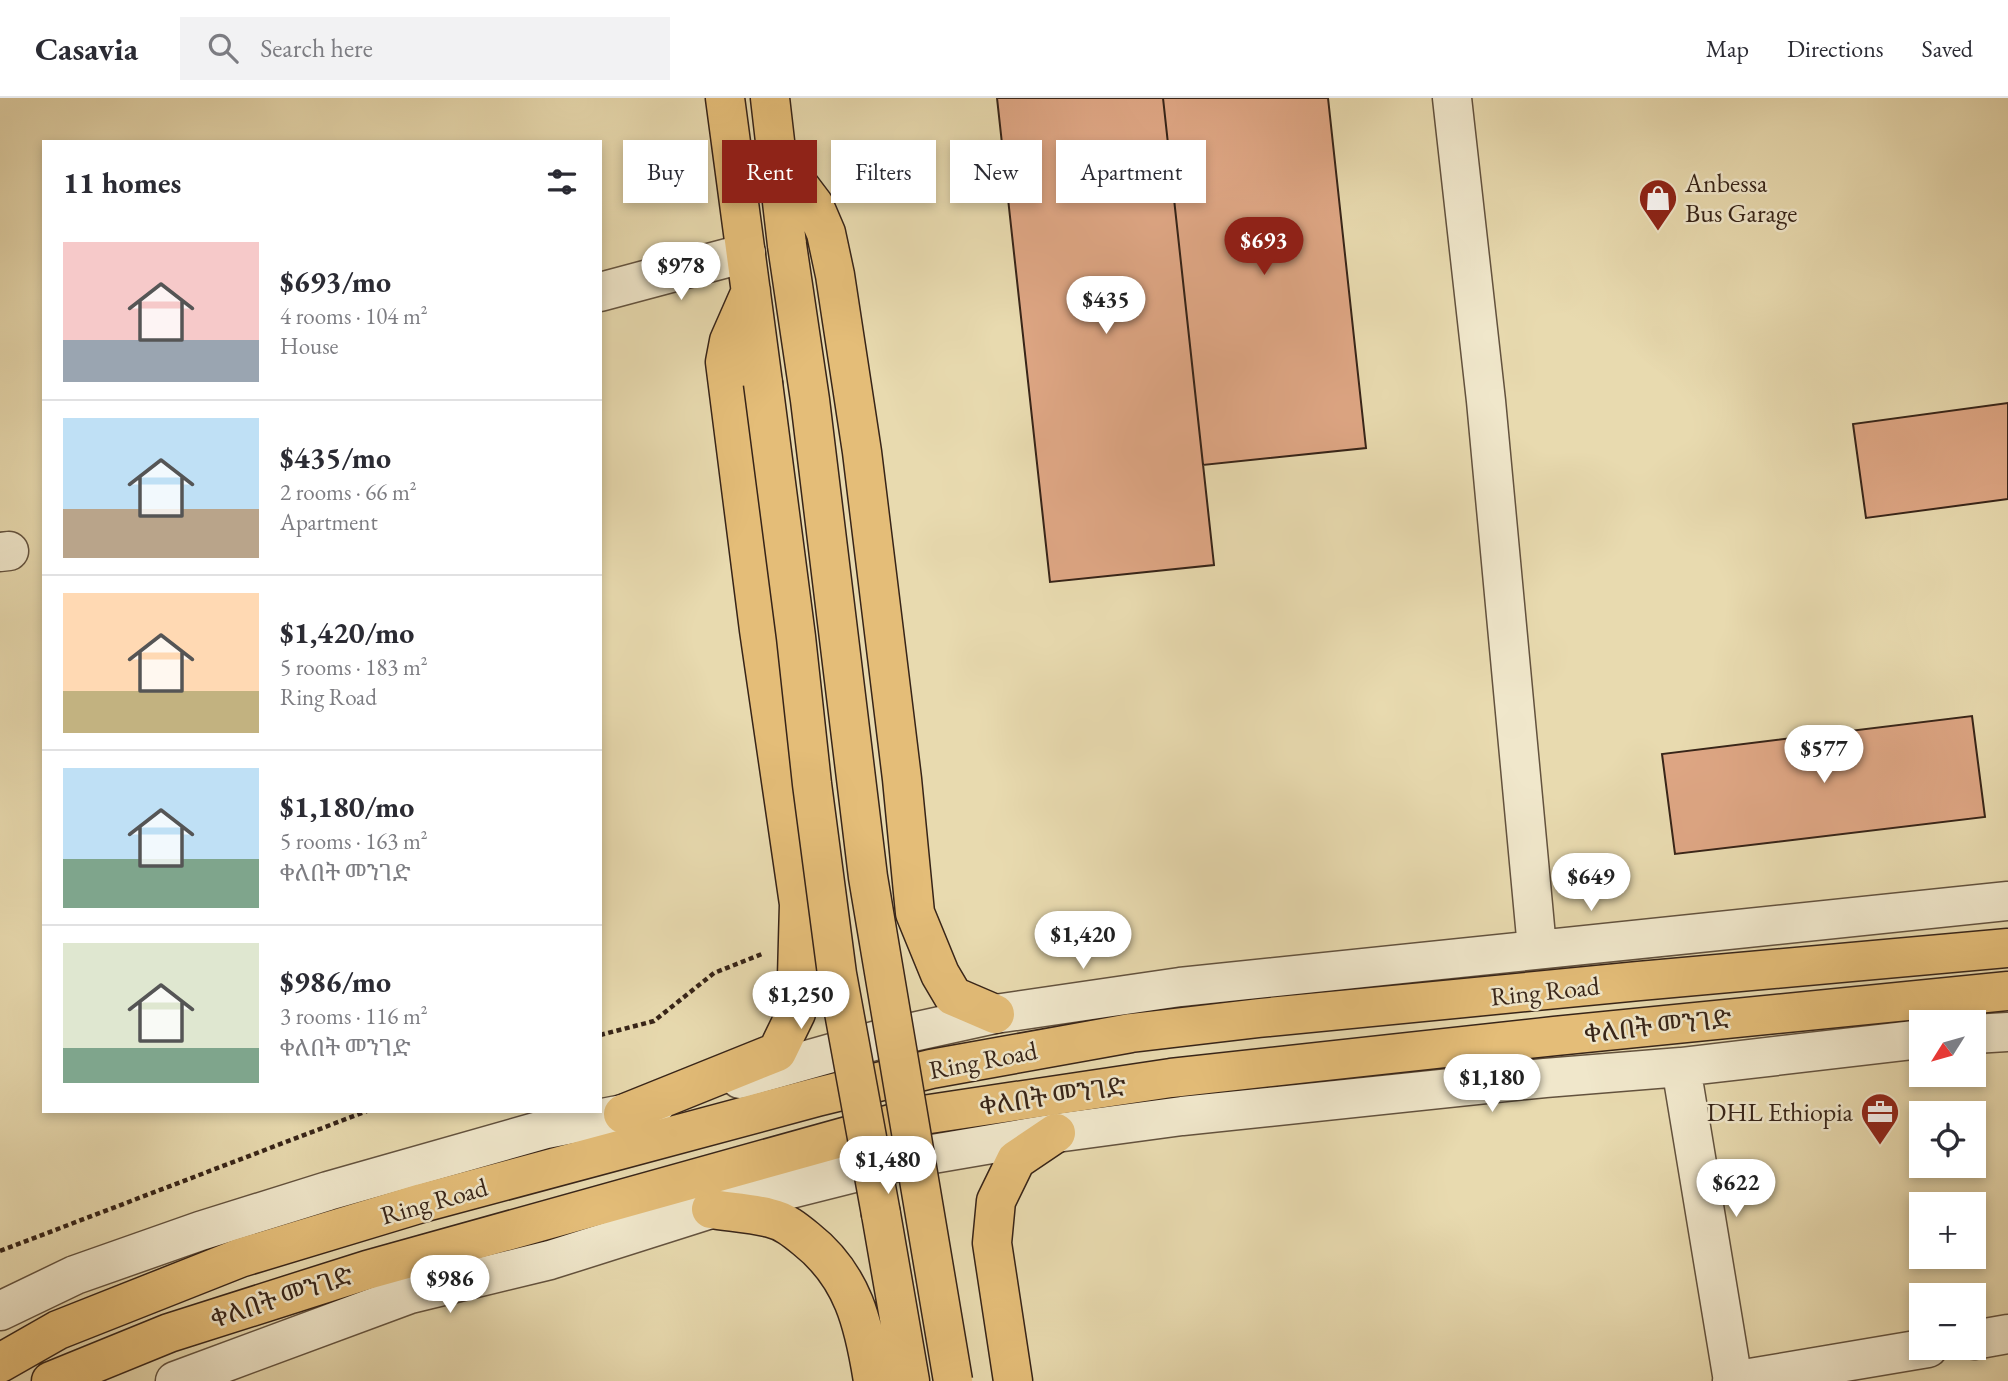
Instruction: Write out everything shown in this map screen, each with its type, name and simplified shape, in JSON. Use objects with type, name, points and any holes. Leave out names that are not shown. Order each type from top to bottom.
[{"type":"main road","points":[[725,98],[764,383],[837,974],[910,1381]]},
{"type":"main road","points":[[770,98],[775,140]]},
{"type":"main road","points":[[783,203],[810,400],[868,877],[953,1381]]},
{"type":"main road","points":[[812,203],[826,233],[835,275],[862,452],[902,779],[915,913],[940,974],[953,996],[995,1014]]},
{"type":"main road","points":[[623,1114],[777,1052],[796,1013],[799,904],[759,630],[725,362],[729,341],[751,291]]},
{"type":"main road","name":"Ring Road","points":[[0,1363],[58,1330],[240,1258],[422,1203],[931,1069],[1131,1033],[1667,978],[2008,948]]},
{"type":"main road","name":"ቀለበት መንገድ","points":[[51,1381],[169,1333],[367,1270],[923,1115],[1171,1078],[2008,991]]},
{"type":"main road","points":[[1013,1381],[992,1243],[996,1201],[1016,1160],[1056,1133]]},
{"type":"main road","points":[[711,1209],[770,1218],[792,1227],[818,1248],[839,1272],[856,1308],[873,1381]]},
{"type":"street","points":[[1452,98],[1486,401],[1537,948]]},
{"type":"street","points":[[602,291],[746,253]]},
{"type":"street","points":[[0,1311],[75,1275],[200,1231],[533,1133],[623,1114],[881,1039],[995,1014],[1180,987],[2008,901]]},
{"type":"street","points":[[1986,1033],[2008,1032]]},
{"type":"street","points":[[175,1381],[410,1294],[550,1260],[711,1209],[922,1156],[1056,1133],[1182,1116],[1545,1078],[1681,1067],[1909,1041]]},
{"type":"street","points":[[1681,1067],[1732,1381],[1909,1351]]},
{"type":"street","points":[[1986,1338],[2008,1334]]},
{"type":"path","points":[[602,1034],[654,1021],[714,973],[799,940]]},
{"type":"path","points":[[0,1251],[362,1113]]},
{"type":"building","points":[[997,98],[1163,98],[1168,140],[1056,140],[1056,203],[1174,203],[1214,565],[1050,582],[1008,203],[1042,203],[1042,140],[1002,140]]},
{"type":"building","points":[[1163,98],[1328,98],[1366,448],[1203,465],[1174,203],[1206,203],[1206,140],[1168,140]]},
{"type":"building","points":[[2008,403],[2008,499],[1866,518],[1853,424]]},
{"type":"building","points":[[1972,716],[1985,817],[1675,854],[1662,754]]},
{"type":"place","name":"Anbessa Bus Garage","points":[[1658,232]]},
{"type":"place","name":"DHL Ethiopia","points":[[1880,1146]]}]
